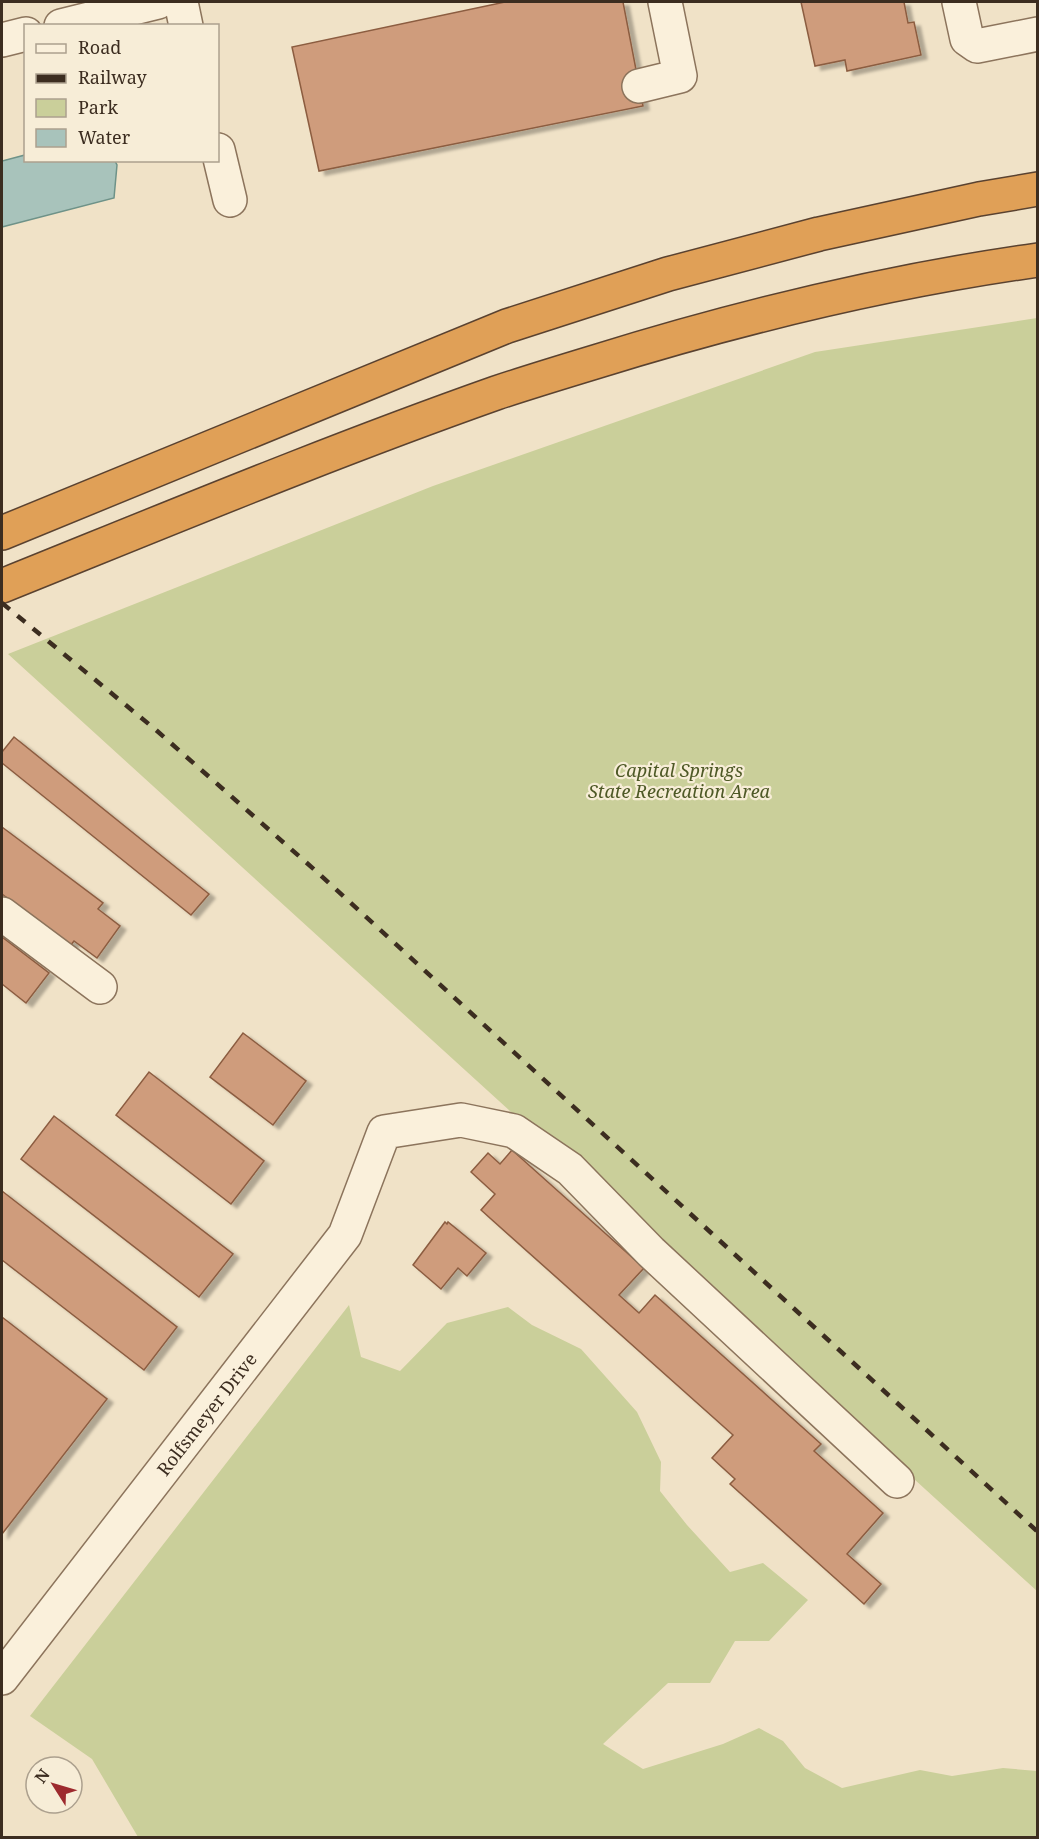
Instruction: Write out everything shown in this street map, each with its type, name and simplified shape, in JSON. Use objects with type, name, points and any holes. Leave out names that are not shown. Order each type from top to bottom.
[{"type":"highway","points":[[2,533],[518,323],[668,274],[819,234],[980,199],[1038,189]]},
{"type":"highway","points":[[2,586],[245,488],[531,382],[661,342],[797,306],[975,268],[1038,260]]},
{"type":"street","points":[[69,24],[158,2]]},
{"type":"street","points":[[181,2],[186,24]]},
{"type":"street","points":[[639,86],[680,76],[665,2]]},
{"type":"street","points":[[959,2],[967,39],[971,44],[977,46],[1038,34]]},
{"type":"street","points":[[2,40],[24,34]]},
{"type":"street","points":[[219,154],[230,200]]},
{"type":"street","points":[[2,914],[100,987]]},
{"type":"street","name":"Rolfsmeyer Drive","points":[[2,1678],[345,1235],[384,1132],[461,1120],[514,1131],[523,1137],[570,1170],[651,1252],[897,1480]]},
{"type":"green space","name":"Capital Springs State Recreation Area","points":[[1037,318],[1037,1591],[8,654],[433,486],[815,352]]},
{"type":"green space","points":[[349,1305],[361,1357],[400,1371],[447,1323],[508,1307],[532,1325],[581,1349],[637,1412],[661,1462],[660,1491],[687,1525],[730,1572],[763,1563],[808,1600],[769,1641],[735,1641],[710,1683],[668,1683],[603,1744],[643,1769],[723,1744],[759,1728],[783,1741],[805,1768],[842,1788],[920,1770],[952,1776],[1003,1768],[1037,1771],[1037,1837],[138,1837],[92,1759],[30,1716]]},
{"type":"water","points":[[24,155],[24,162],[116,162],[114,198],[2,227],[2,161]]},
{"type":"building","points":[[505,2],[623,2],[643,106],[319,171],[292,47]]},
{"type":"building","points":[[801,2],[904,2],[908,23],[914,22],[921,55],[847,71],[845,60],[815,66]]},
{"type":"building","points":[[14,737],[209,894],[191,915],[2,763],[2,752]]},
{"type":"building","points":[[2,827],[103,903],[98,909],[120,926],[97,958],[74,941],[70,946],[2,894]]},
{"type":"building","points":[[2,937],[49,973],[26,1003],[2,984]]},
{"type":"building","points":[[243,1033],[306,1081],[273,1125],[210,1077]]},
{"type":"building","points":[[149,1072],[264,1161],[231,1204],[116,1115]]},
{"type":"building","points":[[54,1116],[233,1254],[199,1297],[21,1159]]},
{"type":"building","points":[[512,1150],[644,1268],[619,1295],[639,1313],[655,1295],[821,1444],[814,1451],[883,1513],[847,1554],[881,1584],[864,1604],[730,1484],[735,1479],[712,1458],[733,1435],[481,1210],[495,1194],[471,1172],[488,1153],[500,1164]]},
{"type":"building","points":[[2,1191],[177,1327],[144,1370],[2,1260]]},
{"type":"building","points":[[445,1222],[447,1224],[448,1222],[486,1253],[467,1276],[458,1268],[441,1289],[413,1265]]},
{"type":"building","points":[[2,1317],[107,1399],[2,1534]]},
{"type":"railway","points":[[2,603],[156,730],[317,872],[1038,1532]]}]
